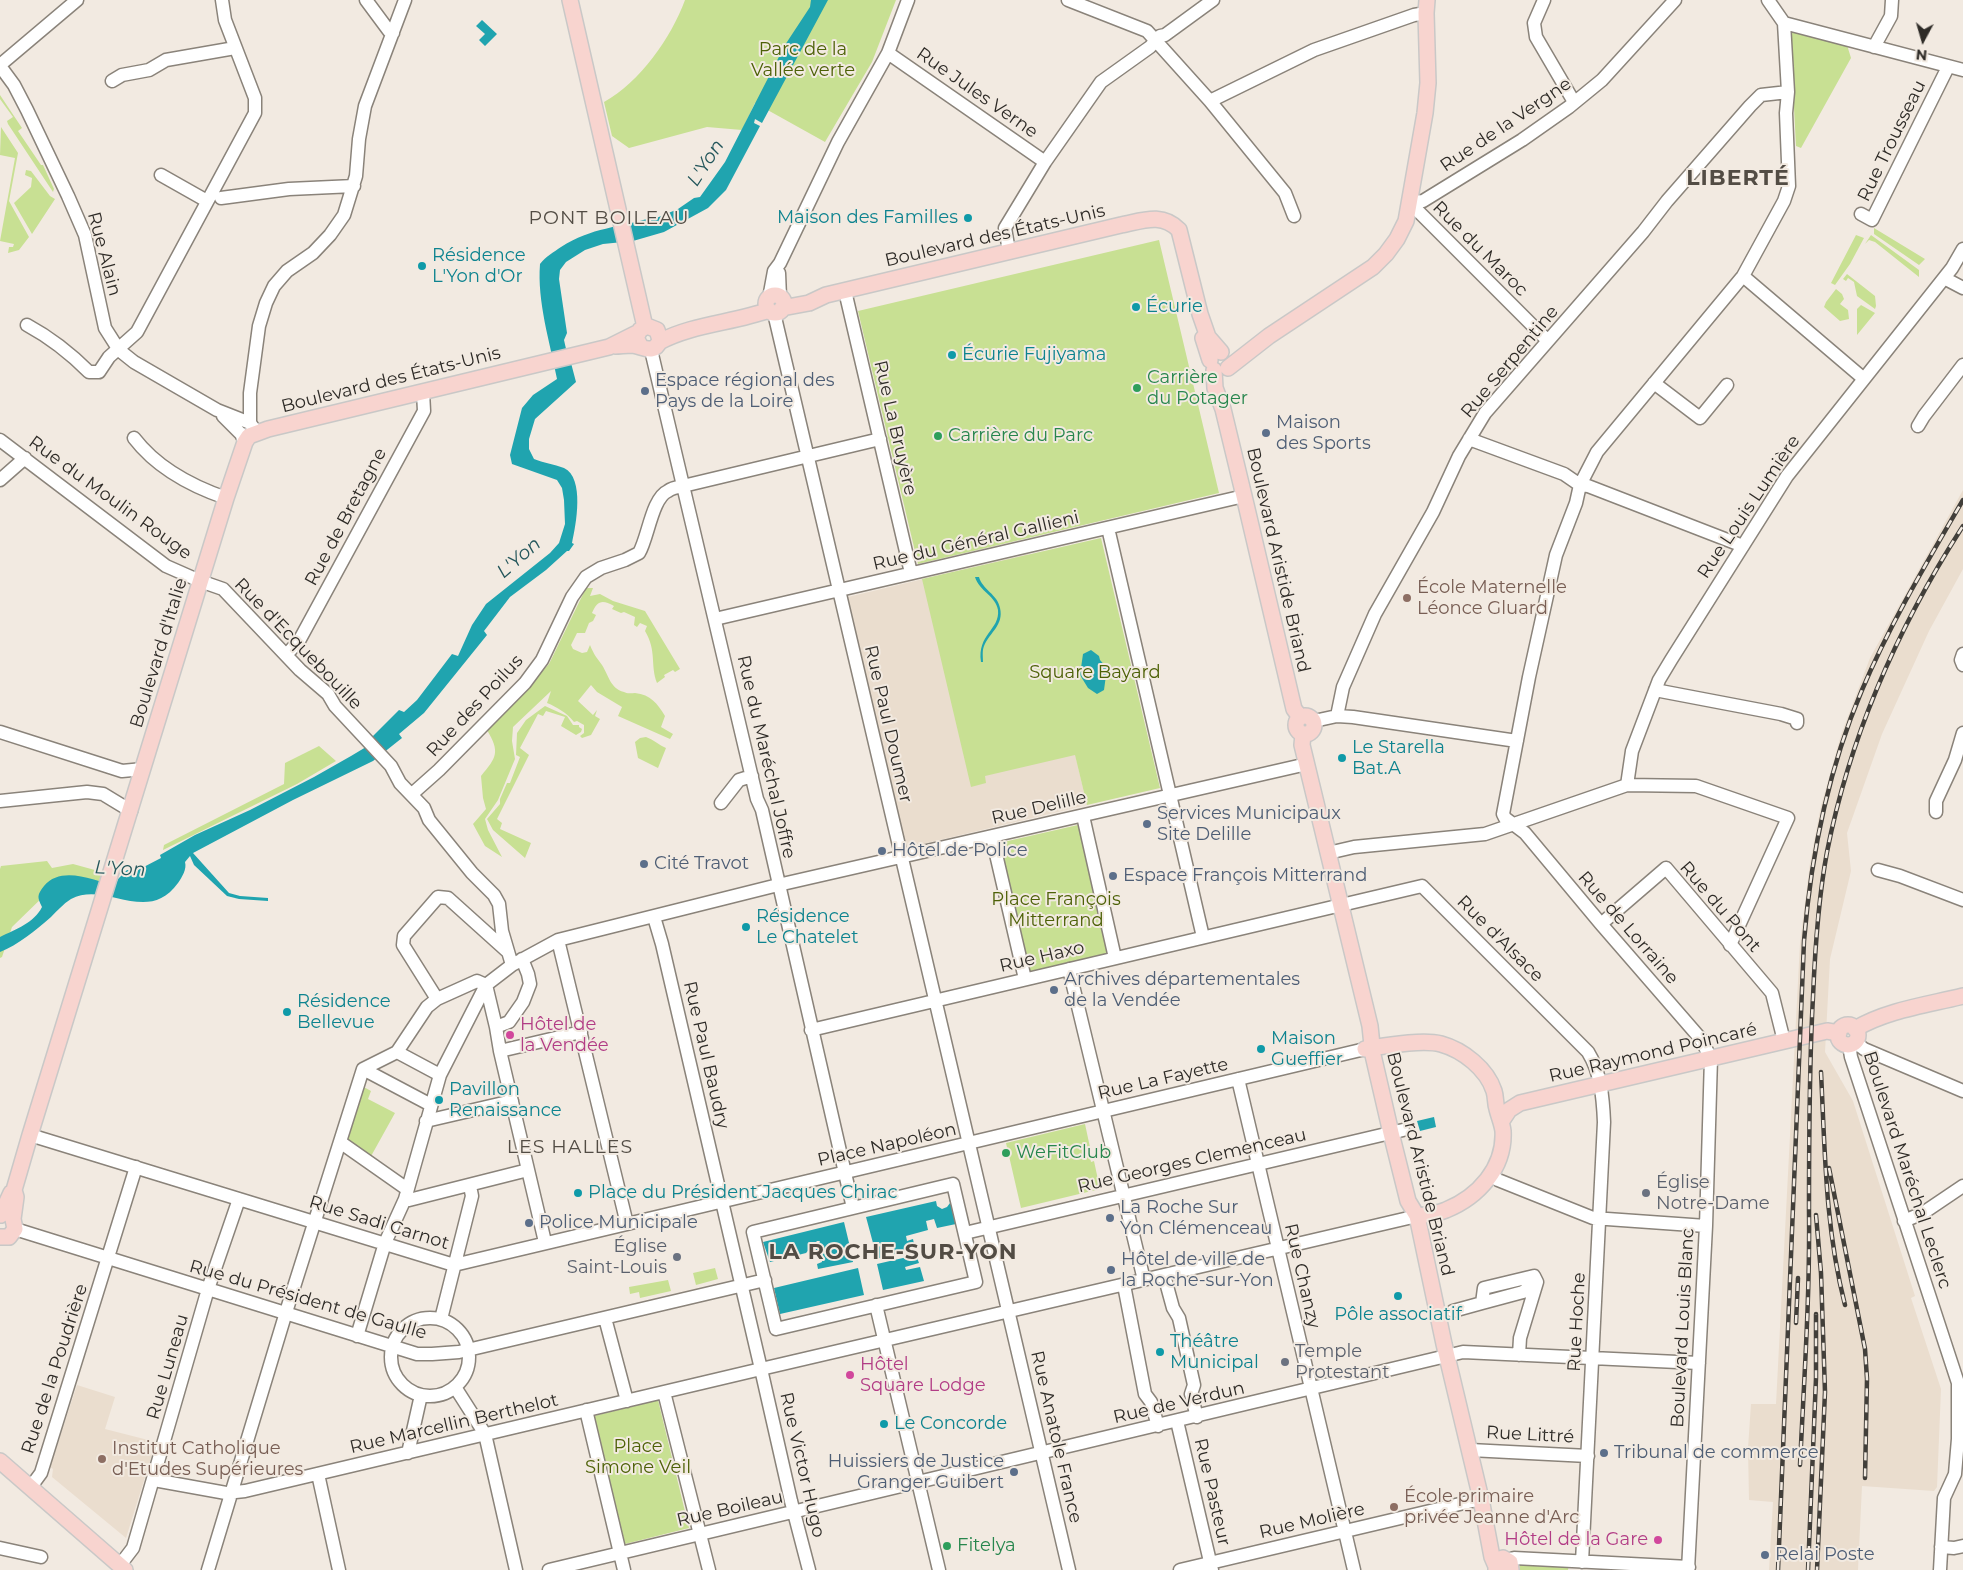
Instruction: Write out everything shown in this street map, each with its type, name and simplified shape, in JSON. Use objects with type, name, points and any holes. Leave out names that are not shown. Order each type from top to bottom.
[{"type":"main road","points":[[570,0],[648,338]]},
{"type":"main road","points":[[1220,363],[1269,336],[1352,283],[1386,254],[1398,239],[1406,221],[1410,203],[1425,113],[1428,83],[1426,6]]},
{"type":"main road","name":"Boulevard des États-Unis","points":[[251,433],[609,347],[632,346],[648,338],[675,335],[736,318],[775,304],[809,303],[826,295],[1152,218],[1173,223]]},
{"type":"main road","name":"Boulevard Aristide Briand","points":[[1173,223],[1179,230],[1200,314],[1203,339],[1220,363],[1215,388],[1223,409],[1294,709],[1307,719],[1296,724],[1303,734],[1302,745],[1340,904],[1370,1043],[1397,1131],[1408,1201],[1417,1216],[1447,1356],[1481,1499],[1492,1556],[1503,1564]]},
{"type":"main road","name":"Boulevard d'Italie","points":[[30,1135],[226,498],[251,433]]},
{"type":"main road","points":[[1849,1037],[1867,1022],[1898,1012],[1963,996]]},
{"type":"main road","name":"Rue Raymond Poincaré","points":[[1520,1104],[1827,1031],[1849,1037]]},
{"type":"main road","points":[[1370,1043],[1382,1038],[1412,1036],[1458,1050],[1477,1066],[1489,1080],[1494,1092],[1503,1133],[1501,1153],[1491,1175],[1480,1189],[1468,1198],[1446,1210],[1417,1216]]},
{"type":"main road","points":[[1494,1092],[1506,1100],[1520,1104]]},
{"type":"main road","points":[[1502,1122],[1509,1110],[1520,1104]]},
{"type":"main road","points":[[5,1229],[16,1196],[14,1190],[30,1135]]},
{"type":"main road","points":[[0,1461],[122,1568]]},
{"type":"street","points":[[0,65],[76,0]]},
{"type":"street","points":[[28,325],[52,339],[72,354],[90,372],[99,372],[109,357],[137,332],[255,113],[255,98],[225,20],[222,0]]},
{"type":"street","points":[[366,0],[389,31],[393,33]]},
{"type":"street","points":[[251,433],[250,393],[259,326],[266,303],[274,286],[287,271],[312,253],[330,234],[344,215],[354,186],[365,106],[405,0]]},
{"type":"street","points":[[888,53],[908,0]]},
{"type":"street","points":[[1068,0],[1147,30],[1210,101],[1285,193],[1294,216]]},
{"type":"street","points":[[1009,251],[1005,228],[1045,162],[1102,82],[1156,40],[1213,0]]},
{"type":"street","points":[[1544,0],[1534,24],[1536,37],[1574,102]]},
{"type":"street","name":"Rue de la Vergne","points":[[1410,203],[1423,201],[1522,140],[1574,102],[1602,80],[1675,0]]},
{"type":"street","points":[[1514,826],[1503,814],[1517,741],[1556,555],[1576,503],[1580,485],[1596,452],[1743,276],[1784,201],[1789,186],[1786,113],[1788,92],[1784,23],[1768,0]]},
{"type":"street","points":[[1874,47],[1891,16],[1892,0]]},
{"type":"street","points":[[1210,101],[1314,50],[1405,18],[1426,6]]},
{"type":"street","points":[[1784,23],[1963,70]]},
{"type":"street","points":[[112,82],[122,75],[148,70],[166,60],[235,48]]},
{"type":"street","name":"Rue Jules Verne","points":[[888,53],[1045,162]]},
{"type":"street","name":"Rue Paul Doumer","points":[[888,53],[838,142],[780,263],[775,304],[806,456],[968,1144]]},
{"type":"street","name":"Rue Alain","points":[[0,65],[14,85],[82,227],[105,328],[119,350],[134,362],[232,419],[251,433]]},
{"type":"street","name":"Rue Trousseau","points":[[1862,214],[1872,220],[1948,66]]},
{"type":"street","name":"Rue Serpentine","points":[[1336,716],[1343,687],[1374,614],[1433,512],[1459,456],[1485,413],[1760,95],[1788,92]]},
{"type":"street","points":[[161,175],[207,201]]},
{"type":"street","points":[[220,198],[289,189],[354,186]]},
{"type":"street","name":"Rue du Maroc","points":[[1410,203],[1548,341]]},
{"type":"street","name":"Rue Louis Lumière","points":[[1627,785],[1632,751],[1655,690],[1671,660],[1787,476],[1944,278],[1963,249]]},
{"type":"street","points":[[1743,276],[1864,379]]},
{"type":"street","points":[[1944,278],[1963,288]]},
{"type":"street","name":"Rue La Bruyère","points":[[845,291],[912,573]]},
{"type":"street","name":"Rue du Maréchal Joffre","points":[[648,338],[853,1208]]},
{"type":"street","points":[[1918,426],[1963,365]]},
{"type":"street","points":[[1654,383],[1700,418],[1727,385]]},
{"type":"street","name":"Rue de Bretagne","points":[[286,654],[299,642],[424,411],[423,392]]},
{"type":"street","points":[[232,419],[246,402],[250,393]]},
{"type":"street","name":"Rue Alain","points":[[232,419],[241,434],[251,433]]},
{"type":"street","points":[[134,438],[143,449],[175,475],[191,484],[226,498]]},
{"type":"street","name":"Rue des Poilus","points":[[412,794],[439,770],[525,683],[542,660],[572,597],[586,577],[601,568],[639,553],[658,502],[668,490],[880,439]]},
{"type":"street","points":[[1469,439],[1564,474],[1580,485],[1588,486],[1743,546]]},
{"type":"street","name":"Rue du Moulin Rouge","points":[[0,440],[166,566],[200,581]]},
{"type":"street","points":[[0,480],[25,458]]},
{"type":"street","name":"Rue du Général Gallieni","points":[[715,619],[1244,496]]},
{"type":"street","points":[[1108,528],[1203,937]]},
{"type":"street","name":"Rue d'Ecquebouille","points":[[200,581],[223,589],[300,670],[328,694],[335,706],[391,766],[400,783],[412,794]]},
{"type":"street","points":[[1963,654],[1961,660],[1963,665]]},
{"type":"street","points":[[1655,690],[1781,714],[1797,719],[1797,723]]},
{"type":"street","points":[[1307,719],[1336,716],[1517,741]]},
{"type":"street","points":[[0,732],[122,771],[143,770]]},
{"type":"street","points":[[1936,812],[1936,800],[1955,760],[1963,733]]},
{"type":"street","name":"Rue Delille","points":[[486,985],[517,962],[558,940],[778,885],[1307,764]]},
{"type":"street","points":[[122,771],[138,788]]},
{"type":"street","points":[[721,803],[739,780],[752,776]]},
{"type":"street","points":[[1328,853],[1344,849],[1485,834],[1514,826],[1627,785],[1696,786],[1788,818],[1730,944]]},
{"type":"street","points":[[0,801],[87,792],[103,794],[131,811]]},
{"type":"street","points":[[412,794],[424,808],[429,820],[472,873],[494,895],[499,904],[502,931],[508,952]]},
{"type":"street","points":[[1083,816],[1115,958]]},
{"type":"street","name":"Rue de Lorraine","points":[[1514,826],[1525,833],[1600,924],[1700,1038],[1711,1058]]},
{"type":"street","points":[[992,837],[1025,979]]},
{"type":"street","name":"Rue du Pont","points":[[1600,924],[1666,868],[1772,993],[1790,1040]]},
{"type":"street","points":[[1878,870],[1900,876],[1963,900]]},
{"type":"street","name":"Rue d'Alsace","points":[[1340,904],[1422,886],[1588,1052],[1600,1084]]},
{"type":"street","points":[[437,999],[405,949],[403,940],[433,901],[442,896],[448,898],[508,952],[528,974],[530,984],[523,1002],[509,1022],[496,1027]]},
{"type":"street","name":"Rue Haxo","points":[[811,1030],[1340,904]]},
{"type":"street","name":"Rue Paul Baudry","points":[[654,917],[662,944],[721,1201]]},
{"type":"street","points":[[488,936],[502,931]]},
{"type":"street","points":[[558,940],[627,1224]]},
{"type":"street","points":[[1068,969],[1144,1280]]},
{"type":"street","points":[[208,1570],[285,1313],[363,1069],[397,1052],[427,1007],[437,999],[477,981],[486,985]]},
{"type":"street","points":[[486,985],[545,1242]]},
{"type":"street","points":[[357,1336],[384,1243],[406,1194],[440,1075],[486,985]]},
{"type":"street","points":[[500,1051],[581,1032]]},
{"type":"street","points":[[1849,1037],[1864,1049],[1963,1091]]},
{"type":"street","name":"Boulevard Maréchal Leclerc","points":[[1849,1037],[1851,1057],[1958,1383],[1958,1439],[1955,1474],[1944,1498],[1940,1570]]},
{"type":"street","name":"Rue La Fayette","points":[[968,1144],[1238,1079],[1370,1043]]},
{"type":"street","points":[[397,1052],[440,1075]]},
{"type":"street","name":"Boulevard Louis Blanc","points":[[1689,1569],[1706,1226],[1711,1058]]},
{"type":"street","points":[[363,1069],[431,1105]]},
{"type":"street","name":"Rue Chanzy","points":[[1238,1079],[1354,1570]]},
{"type":"street","name":"Rue Hoche","points":[[1582,1562],[1604,1122],[1600,1084]]},
{"type":"street","points":[[426,1121],[512,1101]]},
{"type":"street","name":"Rue Georges Clemenceau","points":[[965,1232],[1397,1131]]},
{"type":"street","name":"Rue Sadi Carnot","points":[[30,1135],[454,1264],[721,1201]]},
{"type":"street","points":[[340,1142],[406,1194],[409,1200],[528,1170]]},
{"type":"street","name":"Place Napoléon","points":[[721,1201],[968,1144],[1009,1311]]},
{"type":"street","name":"Rue de la Poudrière","points":[[30,1488],[40,1473],[136,1167]]},
{"type":"street","points":[[1491,1175],[1498,1180],[1599,1220],[1706,1226]]},
{"type":"street","points":[[953,1184],[976,1282],[776,1329],[753,1232],[853,1208],[953,1184]]},
{"type":"street","points":[[441,1319],[472,1196],[470,1186]]},
{"type":"street","points":[[1904,1221],[1923,1213],[1963,1186]]},
{"type":"street","name":"Rue Luneau","points":[[122,1568],[132,1552],[208,1289],[239,1199]]},
{"type":"street","points":[[721,1201],[761,1369],[1417,1216]]},
{"type":"street","name":"Rue du Président de Gaulle","points":[[5,1229],[108,1258],[409,1352],[432,1354],[469,1349],[742,1286]]},
{"type":"street","points":[[1164,1275],[1173,1308],[1179,1318],[1194,1385],[1191,1394],[1197,1417]]},
{"type":"street","points":[[1454,1311],[1482,1303],[1484,1288],[1534,1276],[1538,1282],[1520,1338],[1519,1354]]},
{"type":"street","points":[[742,1286],[765,1280]]},
{"type":"street","points":[[1124,1284],[1145,1394],[1151,1402],[1158,1426]]},
{"type":"street","points":[[876,1305],[939,1570]]},
{"type":"street","name":"Rue Anatole France","points":[[1009,1311],[1069,1570]]},
{"type":"street","points":[[431,1318],[441,1319],[458,1330],[465,1339],[469,1349],[467,1370],[456,1387],[439,1395],[421,1395],[413,1392],[399,1381],[392,1365],[392,1347],[400,1332],[414,1321],[431,1318]]},
{"type":"street","points":[[605,1318],[627,1401]]},
{"type":"street","name":"Rue de Verdun","points":[[918,1483],[929,1478],[1041,1454],[1463,1352],[1699,1363]]},
{"type":"street","name":"Rue Marcellin Berthelot","points":[[154,1480],[232,1494],[761,1369]]},
{"type":"street","name":"Rue Victor Hugo","points":[[761,1369],[809,1570]]},
{"type":"street","points":[[456,1387],[485,1434],[516,1570]]},
{"type":"street","points":[[664,1392],[709,1570]]},
{"type":"street","points":[[408,1453],[421,1395]]},
{"type":"street","points":[[586,1410],[624,1570]]},
{"type":"street","name":"Rue Pasteur","points":[[1177,1421],[1211,1566]]},
{"type":"street","name":"Rue Littré","points":[[1470,1450],[1588,1456]]},
{"type":"street","points":[[318,1474],[339,1570]]},
{"type":"street","name":"Rue Boileau","points":[[549,1570],[918,1483]]},
{"type":"street","name":"Rue Molière","points":[[1180,1570],[1211,1566],[1345,1531],[1481,1499]]},
{"type":"street","points":[[1941,1547],[1954,1548],[1963,1546]]},
{"type":"street","points":[[0,1548],[41,1557]]},
{"type":"street","points":[[1503,1564],[1512,1558],[1689,1569]]},
{"type":"shaded area","points":[[1963,490],[1963,569],[1929,631],[1882,734],[1847,833],[1851,871],[1830,959],[1825,1052],[1853,1101],[1915,1296],[1911,1298],[1941,1389],[1937,1487],[1934,1491],[1862,1486],[1858,1570],[1769,1570],[1773,1502],[1749,1500],[1748,1448],[1751,1404],[1776,1404],[1800,943],[1810,863],[1821,806],[1841,735],[1870,658]]},
{"type":"shaded area","points":[[1028,554],[1087,805],[906,848],[848,597]]},
{"type":"shaded area","name":"Institut Catholique d'Etudes Supérieures","points":[[77,1385],[115,1397],[105,1429],[156,1442],[126,1538],[52,1477],[53,1469],[50,1467]]},
{"type":"green space","name":"Parc de la Vallée verte","points":[[685,0],[896,0],[872,62],[825,142],[755,103],[742,130],[707,127],[629,148],[612,136],[604,102],[630,83],[653,58],[672,29]]},
{"type":"green space","points":[[1790,31],[1847,45],[1851,58],[1801,148],[1796,146]]},
{"type":"green space","points":[[0,95],[22,128],[18,131],[41,165],[43,165],[54,189],[53,192],[8,124],[7,121],[13,117],[0,99]]},
{"type":"green space","points":[[1,127],[18,153],[9,201],[29,237],[19,250],[8,253],[9,247],[13,247],[14,244],[0,241],[15,158],[0,155]]},
{"type":"green space","points":[[26,170],[31,171],[50,196],[55,199],[32,234],[14,203],[31,187],[32,178],[25,175]]},
{"type":"green space","points":[[1874,228],[1925,259],[1919,265],[1874,234]]},
{"type":"green space","points":[[1856,235],[1864,238],[1850,264],[1835,285],[1831,283]]},
{"type":"green space","points":[[1871,235],[1919,270],[1919,277],[1875,242],[1869,240],[1865,244]]},
{"type":"green space","points":[[1159,240],[1219,493],[918,564],[858,311]]},
{"type":"green space","points":[[1847,274],[1875,296],[1875,309],[1857,296],[1854,282],[1848,278],[1846,281],[1843,279]]},
{"type":"green space","points":[[1836,289],[1842,294],[1844,299],[1840,304],[1848,310],[1849,319],[1840,321],[1824,307]]},
{"type":"green space","points":[[1861,305],[1875,313],[1857,335],[1857,309]]},
{"type":"green space","name":"Square Bayard","points":[[1101,538],[1160,788],[1087,805],[1075,755],[985,776],[986,783],[971,787],[922,579]]},
{"type":"green space","points":[[586,588],[593,588],[590,596],[600,594],[613,601],[645,611],[680,669],[675,672],[673,670],[664,675],[665,677],[657,683],[651,645],[645,631],[647,626],[640,623],[637,627],[634,625],[635,617],[612,609],[614,606],[606,602],[600,602],[596,606],[592,613],[596,615],[593,621],[589,623],[585,633],[577,633],[571,645],[573,649],[582,653],[587,652],[590,645],[613,685],[625,693],[641,694],[653,700],[665,716],[661,727],[673,734],[670,739],[618,716],[622,707],[597,692],[591,685],[578,701],[593,715],[597,710],[595,716],[600,719],[591,735],[582,738],[580,736],[584,733],[584,725],[577,721],[574,722],[562,711],[547,703],[551,691],[513,727],[512,741],[515,759],[498,800],[485,819],[488,830],[502,857],[485,846],[473,824],[486,809],[481,776],[491,764],[495,754],[494,744],[487,730],[549,664]]},
{"type":"green space","points":[[545,706],[567,716],[573,725],[579,725],[582,729],[576,735],[561,726],[565,717],[546,711],[543,716],[538,714],[520,748],[529,755],[497,819],[502,823],[500,829],[531,843],[525,858],[493,830],[487,819],[500,804],[500,799],[507,783],[510,783],[520,757],[516,755],[517,733],[526,720]]},
{"type":"green space","points":[[646,737],[666,748],[658,768],[638,758],[635,742],[640,738]]},
{"type":"green space","points":[[319,746],[336,761],[297,784],[163,850],[164,845],[284,784],[285,763]]},
{"type":"green space","name":"Place François Mitterrand","points":[[1078,825],[1108,955],[1029,973],[999,843]]},
{"type":"green space","points":[[47,861],[52,868],[73,864],[102,872],[98,884],[49,891],[12,927],[2,957],[0,958],[1,866]]},
{"type":"green space","points":[[362,1086],[371,1091],[368,1099],[395,1113],[370,1158],[344,1142]]},
{"type":"green space","points":[[1085,1124],[1091,1152],[1089,1153],[1091,1162],[1094,1161],[1100,1189],[1021,1208],[1006,1143]]},
{"type":"green space","points":[[715,1268],[718,1279],[696,1285],[693,1273]]},
{"type":"green space","points":[[668,1280],[671,1291],[640,1298],[639,1292],[630,1294],[629,1287]]},
{"type":"green space","name":"Place Simone Veil","points":[[658,1400],[689,1528],[625,1544],[594,1416]]},
{"type":"green space","points":[[1519,1564],[1569,1564],[1568,1570],[1520,1570]]},
{"type":"water","points":[[811,0],[828,0],[762,123],[755,119],[754,123],[760,126],[726,190],[708,208],[664,232],[633,241],[603,244],[585,250],[566,262],[560,270],[559,279],[567,333],[564,340],[576,382],[535,419],[529,439],[529,449],[534,459],[564,468],[571,473],[575,481],[577,514],[572,543],[574,544],[569,551],[510,597],[484,631],[487,635],[424,713],[399,734],[402,738],[373,761],[293,800],[193,853],[229,893],[240,896],[268,898],[268,901],[239,899],[227,896],[194,865],[190,856],[185,862],[185,870],[178,883],[166,895],[153,901],[140,902],[98,895],[84,895],[71,899],[27,937],[0,952],[0,937],[24,925],[39,913],[42,907],[39,894],[51,880],[59,876],[68,875],[88,878],[115,886],[118,879],[127,870],[136,871],[161,858],[160,855],[195,835],[250,810],[314,777],[366,747],[372,737],[399,710],[404,712],[417,700],[452,654],[458,656],[472,625],[486,604],[550,553],[559,543],[565,524],[562,488],[557,480],[512,464],[510,455],[522,408],[533,395],[557,379],[542,307],[540,264],[547,256],[572,240],[606,229],[653,217],[654,219],[678,209],[694,198],[700,197],[725,162],[785,45],[810,7]]},
{"type":"water","points":[[482,20],[497,34],[485,46],[479,40],[485,34],[476,26]]},
{"type":"water","points":[[975,577],[979,577],[983,585],[999,603],[1001,614],[998,624],[984,646],[983,662],[981,662],[982,645],[996,623],[998,610],[997,605],[980,586]]},
{"type":"water","points":[[1091,650],[1099,656],[1107,668],[1104,690],[1097,694],[1088,688],[1080,675],[1083,654]]},
{"type":"water","points":[[1434,1117],[1436,1127],[1420,1131],[1417,1121]]},
{"type":"water","points":[[949,1198],[956,1224],[937,1228],[934,1219],[926,1221],[928,1230],[906,1236],[907,1241],[913,1239],[915,1249],[876,1259],[874,1248],[881,1246],[879,1242],[873,1243],[866,1217],[936,1201],[937,1206],[942,1209],[950,1203]]},
{"type":"water","points":[[844,1222],[850,1247],[845,1248],[847,1255],[852,1256],[853,1262],[818,1269],[817,1264],[822,1262],[821,1254],[813,1255],[820,1241],[817,1241],[806,1253],[770,1262],[763,1242]]},
{"type":"water","points":[[916,1255],[919,1263],[905,1267],[906,1270],[920,1267],[924,1281],[883,1290],[877,1264]]},
{"type":"water","points":[[858,1268],[864,1295],[780,1314],[774,1288]]},
{"type":"railway","points":[[1778,1570],[1804,941],[1816,845],[1840,751],[1862,690],[1897,617],[1963,500]]},
{"type":"railway","points":[[1800,1465],[1809,1275],[1812,1024],[1817,925],[1827,852],[1849,766],[1879,683],[1918,603],[1939,564],[1963,526]]},
{"type":"railway","points":[[1821,1072],[1827,1189],[1833,1247],[1845,1305]]},
{"type":"railway","points":[[1829,1168],[1865,1349],[1867,1379],[1865,1478]]},
{"type":"railway","points":[[1816,1215],[1821,1273],[1825,1392],[1817,1570]]},
{"type":"railway","points":[[1796,1323],[1798,1278]]},
{"type":"railway","points":[[1808,1570],[1816,1378],[1816,1314]]},
{"type":"place","name":"Maison des Familles","points":[[968,218]]},
{"type":"place","name":"Résidence L'Yon d'Or","points":[[422,266]]},
{"type":"place","name":"Écurie","points":[[1136,307]]},
{"type":"place","name":"Écurie Fujiyama","points":[[952,355]]},
{"type":"place","name":"Carrière du Potager","points":[[1137,388]]},
{"type":"place","name":"Espace régional des Pays de la Loire","points":[[645,391]]},
{"type":"place","name":"Maison des Sports","points":[[1266,433]]},
{"type":"place","name":"Carrière du Parc","points":[[938,436]]},
{"type":"place","name":"École Maternelle Léonce Gluard","points":[[1407,598]]},
{"type":"place","name":"Le Starella Bat.A","points":[[1342,758]]},
{"type":"place","name":"Services Municipaux Site Delille","points":[[1147,824]]},
{"type":"place","name":"Hôtel de Police","points":[[882,851]]},
{"type":"place","name":"Cité Travot","points":[[644,864]]},
{"type":"place","name":"Espace François Mitterrand","points":[[1113,876]]},
{"type":"place","name":"Résidence Le Chatelet","points":[[746,927]]},
{"type":"place","name":"Archives départementales de la Vendée","points":[[1054,990]]},
{"type":"place","name":"Résidence Bellevue","points":[[287,1012]]},
{"type":"place","name":"Hôtel de la Vendée","points":[[510,1035]]},
{"type":"place","name":"Maison Gueffier","points":[[1261,1049]]},
{"type":"place","name":"Pavillon Renaissance","points":[[439,1100]]},
{"type":"place","name":"WeFitClub","points":[[1006,1153]]},
{"type":"place","name":"Place du Président Jacques Chirac","points":[[578,1193]]},
{"type":"place","name":"Église Notre-Dame","points":[[1646,1193]]},
{"type":"place","name":"La Roche Sur Yon Clémenceau","points":[[1110,1218]]},
{"type":"place","name":"Police Municipale","points":[[529,1223]]},
{"type":"place","name":"Église Saint-Louis","points":[[677,1257]]},
{"type":"place","name":"Hôtel de ville de la Roche-sur-Yon","points":[[1111,1270]]},
{"type":"place","name":"Pôle associatif","points":[[1398,1296]]},
{"type":"place","name":"Théâtre Municipal","points":[[1160,1352]]},
{"type":"place","name":"Temple Protestant","points":[[1285,1362]]},
{"type":"place","name":"Hôtel Square Lodge","points":[[850,1375]]},
{"type":"place","name":"Le Concorde","points":[[884,1424]]},
{"type":"place","name":"Tribunal de commerce","points":[[1604,1453]]},
{"type":"place","name":"Institut Catholique d'Etudes Supérieures","points":[[102,1459]]},
{"type":"place","name":"Huissiers de Justice Granger Guibert","points":[[1014,1472]]},
{"type":"place","name":"École primaire privée Jeanne d'Arc","points":[[1394,1507]]},
{"type":"place","name":"Hôtel de la Gare","points":[[1658,1540]]},
{"type":"place","name":"Fitelya","points":[[947,1546]]},
{"type":"place","name":"Relai Poste","points":[[1765,1555]]},
{"type":"district","name":"LIBERTÉ","points":[[1738,179]]},
{"type":"district","name":"PONT BOILEAU","points":[[609,218]]},
{"type":"district","name":"LES HALLES","points":[[570,1147]]},
{"type":"district","name":"LA ROCHE-SUR-YON","points":[[893,1253]]},
{"type":"water label","name":"L'Yon","points":[[706,163]]},
{"type":"water label","name":"L'Yon","points":[[519,558]]},
{"type":"water label","name":"L'Yon","points":[[120,869]]}]
